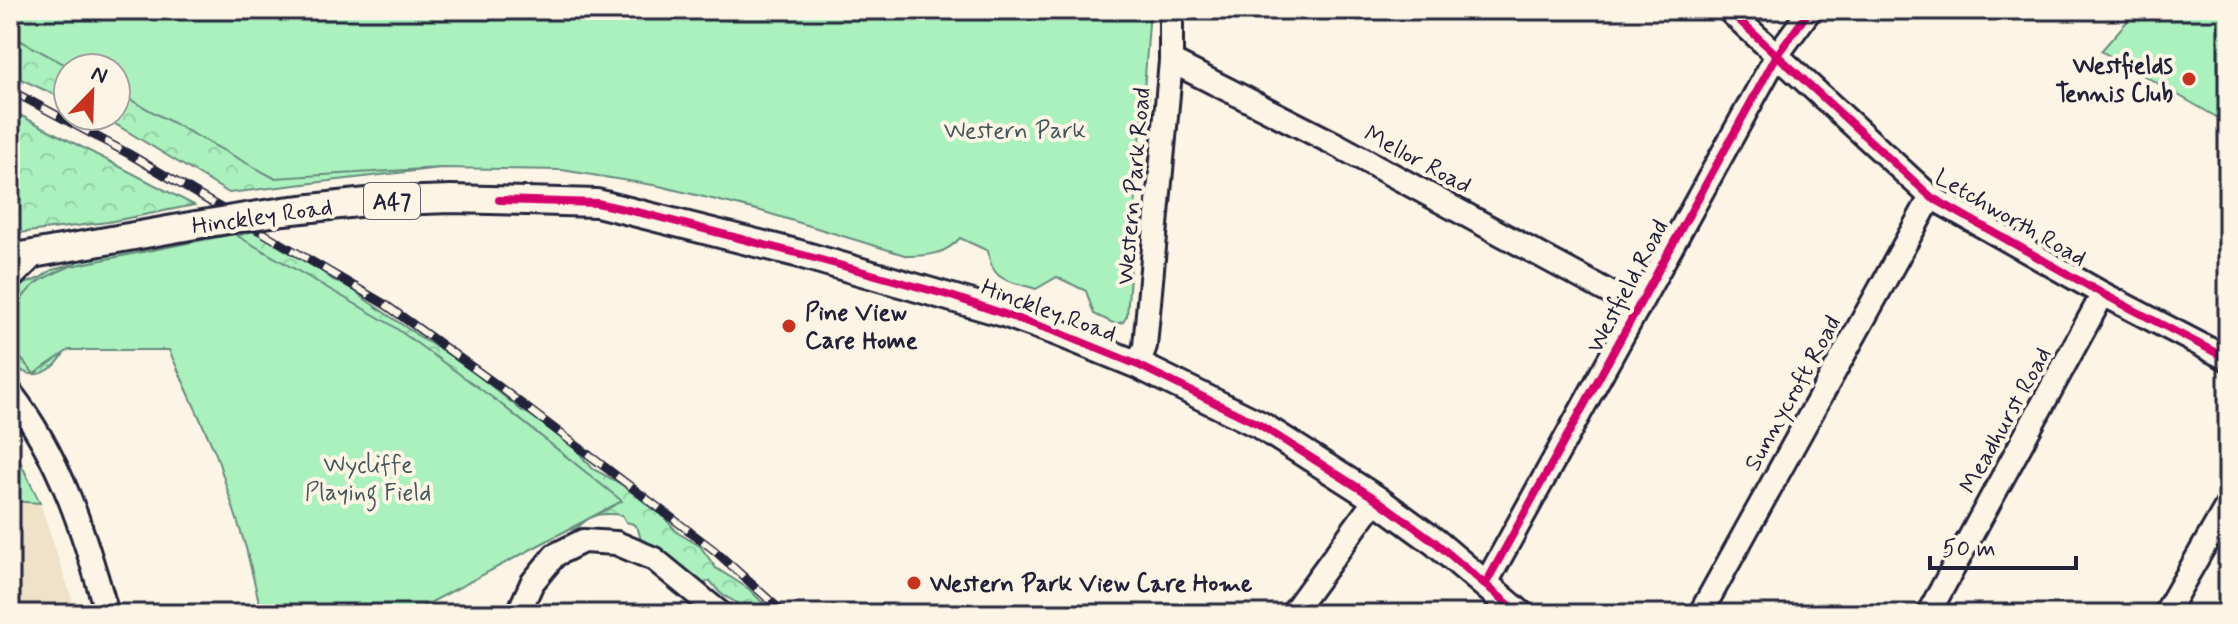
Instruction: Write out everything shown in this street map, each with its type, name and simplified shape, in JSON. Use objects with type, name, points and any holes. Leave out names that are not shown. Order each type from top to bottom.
[{"type":"main road","name":"Hinckley Road","points":[[22,256],[284,211],[367,202],[451,199],[597,203],[951,296],[1057,332],[1138,365],[1260,425],[1376,499],[1435,542],[1520,614]]},
{"type":"street","name":"Western Park Road","points":[[1138,365],[1145,346],[1171,61],[1171,10]]},
{"type":"street","name":"Letchworth Road","points":[[1728,10],[1931,197],[2103,294],[2228,359]]},
{"type":"street","name":"Westfield Road","points":[[1485,585],[1777,55],[1810,10]]},
{"type":"street","name":"Mellor Road","points":[[1171,61],[1337,145],[1638,308]]},
{"type":"street","name":"Sunnycroft Road","points":[[1700,614],[1931,197]]},
{"type":"street","points":[[10,279],[22,256]]},
{"type":"street","name":"Meadhurst Road","points":[[1928,614],[2103,294]]},
{"type":"street","points":[[10,392],[58,468],[88,545],[107,614]]},
{"type":"street","points":[[1292,614],[1376,499]]},
{"type":"street","points":[[2165,614],[2228,504]]},
{"type":"street","points":[[518,614],[532,583],[555,555],[583,541],[616,543],[654,559],[716,612]]},
{"type":"shaded area","points":[[10,501],[40,503],[77,614],[10,614]]},
{"type":"green space","points":[[10,10],[557,162],[440,168],[229,193],[128,132],[132,132],[132,52],[52,52],[52,94],[10,74]]},
{"type":"green space","name":"Western Park","points":[[10,10],[1150,10],[1127,316],[1123,322],[1115,324],[1094,314],[1086,291],[1057,277],[1036,289],[1003,279],[993,269],[988,251],[960,238],[937,253],[908,256],[761,211],[659,186],[562,170],[440,168],[274,178],[132,101],[132,52],[52,52],[52,58],[10,35]]},
{"type":"green space","name":"Westfields Tennis Club","points":[[2137,10],[2228,10],[2228,107],[2220,119],[2101,51]]},
{"type":"green space","points":[[10,110],[194,205],[108,222],[10,234]]},
{"type":"green space","points":[[252,231],[304,257],[333,280],[348,285],[426,341],[459,360],[522,411],[536,417],[548,428],[561,432],[593,469],[629,488],[661,514],[678,533],[700,546],[716,568],[749,589],[774,614],[741,614],[737,604],[722,595],[710,581],[702,584],[691,582],[642,544],[638,529],[626,522],[622,515],[597,515],[577,528],[564,529],[364,353],[68,346],[58,363],[39,374],[26,373],[16,364],[13,349],[21,340],[15,295],[17,287],[52,270],[74,264],[82,254],[154,241],[180,242],[223,233],[229,239]]},
{"type":"green space","name":"Wycliffe Playing Field","points":[[234,234],[390,324],[497,401],[622,501],[409,614],[262,614],[246,548],[216,454],[169,350],[69,350],[34,374],[14,348],[11,332],[21,300],[35,284],[55,273],[71,266]]},
{"type":"green space","points":[[10,441],[40,503],[10,501]]},
{"type":"railway","points":[[10,90],[129,154],[386,305],[714,550],[785,614]]},
{"type":"cycle path","points":[[1728,10],[1931,197],[2103,294],[2228,359]]},
{"type":"cycle path","points":[[1485,585],[1777,55],[1810,10]]},
{"type":"cycle path","points":[[499,200],[597,203],[650,215],[951,296],[1057,332],[1138,365],[1260,425],[1376,499],[1435,542],[1520,614]]},
{"type":"place","name":"Westfields Tennis Club","points":[[2189,79]]},
{"type":"place","name":"Pine View Care Home","points":[[789,326]]},
{"type":"place","name":"Western Park View Care Home","points":[[914,583]]}]
